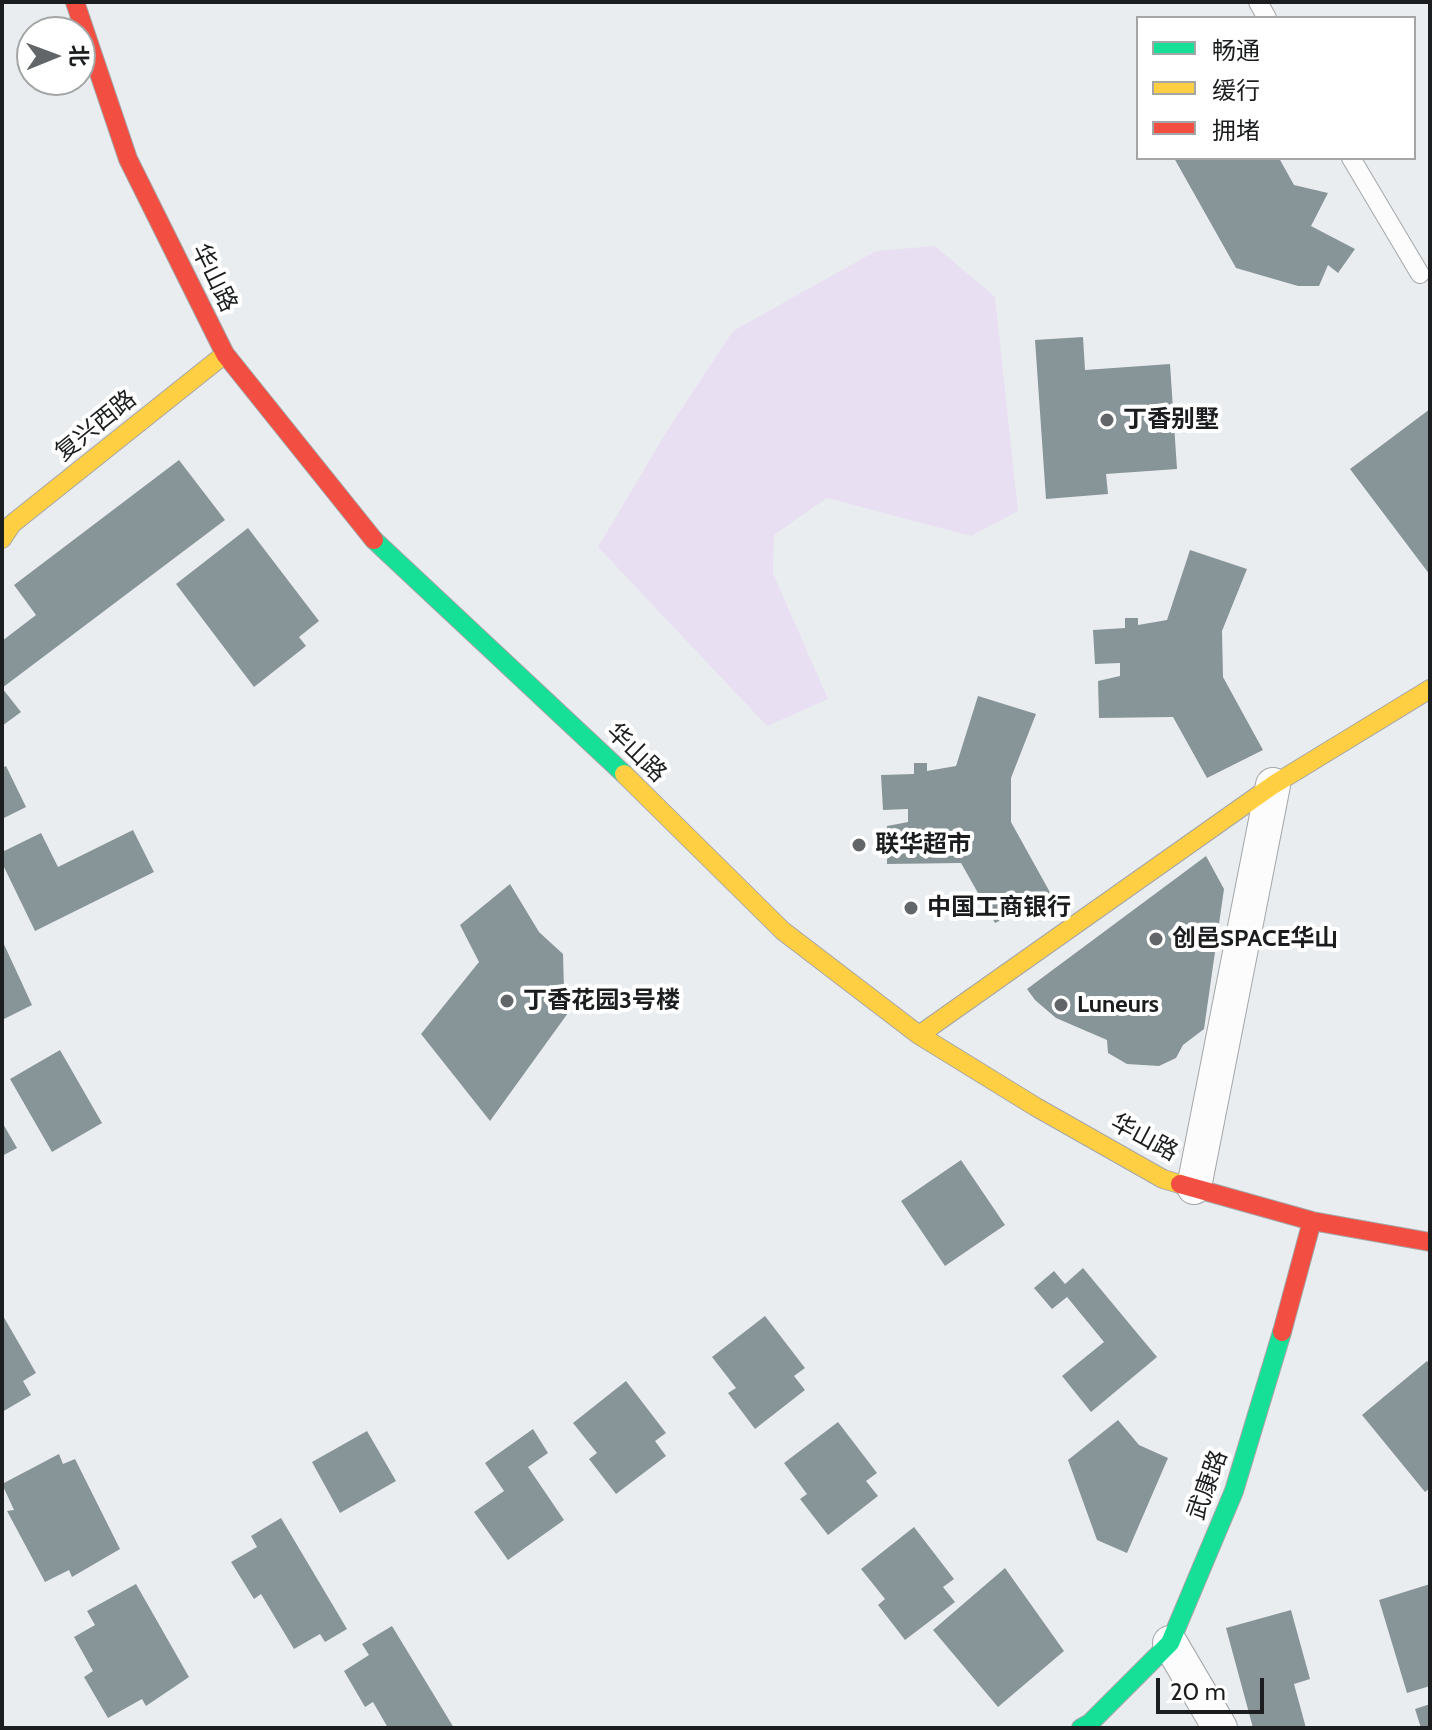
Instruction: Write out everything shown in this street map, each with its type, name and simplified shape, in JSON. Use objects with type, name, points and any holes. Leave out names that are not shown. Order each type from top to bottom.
[{"type":"main road","name":"华山路","points":[[75,2],[128,159],[225,354],[364,530],[618,768],[783,931],[919,1035],[1036,1107],[1163,1179],[1312,1221],[1430,1242]]},
{"type":"main road","name":"复兴西路","points":[[2,539],[12,524],[225,354]]},
{"type":"main road","points":[[919,1035],[1273,785],[1430,689]]},
{"type":"main road","name":"武康路","points":[[1081,1728],[1090,1723],[1170,1643],[1234,1491],[1279,1345],[1312,1221]]},
{"type":"street","points":[[1194,1187],[1273,785]]},
{"type":"street","points":[[1170,1643],[1220,1728]]},
{"type":"lane","points":[[1352,160],[1420,274]]},
{"type":"shaded area","points":[[935,246],[995,297],[1018,511],[971,536],[827,498],[774,535],[773,573],[828,699],[767,726],[598,547],[667,431],[733,331],[876,251]]},
{"type":"building","points":[[1175,160],[1280,160],[1294,185],[1328,193],[1311,226],[1355,249],[1338,273],[1328,265],[1319,286],[1298,286],[1236,268]]},
{"type":"building","name":"丁香别墅","points":[[1083,337],[1085,370],[1170,364],[1177,469],[1106,474],[1108,494],[1046,499],[1035,340]]},
{"type":"building","points":[[1430,409],[1430,575],[1350,469]]},
{"type":"building","points":[[179,460],[225,520],[2,688],[2,641],[36,615],[14,585]]},
{"type":"building","points":[[248,528],[319,621],[299,637],[306,646],[254,687],[176,584]]},
{"type":"building","points":[[1190,550],[1247,569],[1222,631],[1223,677],[1263,750],[1207,778],[1173,717],[1099,718],[1098,681],[1120,676],[1120,663],[1095,664],[1093,630],[1125,628],[1125,618],[1138,618],[1138,625],[1167,620]]},
{"type":"building","points":[[2,688],[21,712],[2,726]]},
{"type":"building","points":[[978,696],[1036,714],[1011,778],[1011,822],[1052,896],[995,923],[961,863],[887,864],[887,826],[908,822],[908,809],[883,810],[881,775],[914,774],[914,763],[927,763],[927,771],[956,766]]},
{"type":"building","points":[[6,766],[26,807],[2,819],[2,768]]},
{"type":"building","points":[[133,830],[154,872],[35,931],[2,863],[2,852],[41,833],[58,867]]},
{"type":"building","name":"创邑SPACE华山","points":[[1206,856],[1224,889],[1204,1029],[1183,1045],[1176,1058],[1159,1066],[1127,1064],[1108,1053],[1107,1040],[1056,1018],[1035,1000],[1027,989]]},
{"type":"building","name":"丁香花园3号楼","points":[[510,884],[539,932],[563,954],[568,1013],[490,1121],[421,1034],[479,962],[460,925]]},
{"type":"building","points":[[2,940],[32,1005],[2,1020]]},
{"type":"building","points":[[60,1050],[102,1123],[52,1152],[10,1079]]},
{"type":"building","points":[[2,1122],[17,1148],[2,1156]]},
{"type":"building","points":[[961,1160],[1005,1225],[945,1266],[901,1201]]},
{"type":"building","points":[[1083,1268],[1157,1357],[1091,1412],[1062,1376],[1104,1342],[1067,1297],[1052,1309],[1034,1288],[1054,1271],[1065,1284]]},
{"type":"building","points":[[2,1314],[36,1373],[23,1381],[31,1395],[2,1412]]},
{"type":"building","points":[[765,1316],[805,1368],[794,1376],[805,1390],[755,1429],[728,1393],[736,1388],[712,1357]]},
{"type":"building","points":[[1427,1361],[1430,1364],[1430,1488],[1425,1492],[1362,1415]]},
{"type":"building","points":[[626,1381],[666,1433],[655,1441],[666,1456],[616,1494],[589,1459],[597,1453],[573,1423]]},
{"type":"building","points":[[1118,1420],[1139,1445],[1168,1458],[1127,1553],[1097,1540],[1068,1460]]},
{"type":"building","points":[[838,1422],[877,1473],[866,1481],[878,1496],[828,1535],[800,1499],[807,1494],[784,1463]]},
{"type":"building","points":[[533,1429],[548,1453],[528,1467],[564,1520],[508,1560],[474,1512],[504,1491],[485,1463]]},
{"type":"building","points":[[367,1431],[396,1481],[340,1513],[312,1462]]},
{"type":"building","points":[[59,1454],[63,1464],[75,1459],[120,1549],[72,1577],[69,1570],[45,1582],[7,1511],[14,1510],[2,1484]]},
{"type":"building","points":[[281,1518],[347,1629],[325,1642],[320,1634],[294,1649],[261,1594],[254,1599],[231,1562],[257,1547],[251,1536]]},
{"type":"building","points":[[914,1527],[954,1579],[943,1587],[955,1602],[905,1640],[878,1605],[885,1599],[861,1569]]},
{"type":"building","points":[[1005,1568],[1064,1651],[998,1707],[933,1630]]},
{"type":"building","points":[[136,1584],[189,1677],[146,1706],[142,1699],[108,1718],[84,1677],[93,1671],[74,1637],[95,1625],[87,1611]]},
{"type":"building","points":[[1430,1584],[1430,1686],[1407,1693],[1379,1600]]},
{"type":"building","points":[[1291,1610],[1310,1679],[1294,1684],[1306,1728],[1253,1728],[1226,1628]]},
{"type":"building","points":[[392,1626],[454,1728],[388,1728],[373,1702],[365,1707],[344,1671],[369,1655],[362,1644]]},
{"type":"building","points":[[1430,1704],[1430,1728],[1421,1728],[1415,1709]]},
{"type":"traffic: fast","points":[[374,540],[624,774]]},
{"type":"traffic: fast","points":[[1081,1728],[1090,1723],[1170,1643],[1234,1491],[1282,1332]]},
{"type":"traffic: slow","points":[[2,539],[12,524],[225,354]]},
{"type":"traffic: slow","points":[[919,1035],[1273,785],[1430,689]]},
{"type":"traffic: slow","points":[[624,774],[783,931],[919,1035],[1036,1107],[1163,1179],[1180,1184]]},
{"type":"traffic: jam","points":[[75,2],[128,159],[225,354],[374,540]]},
{"type":"traffic: jam","points":[[1180,1184],[1312,1221],[1430,1242]]},
{"type":"traffic: jam","points":[[1282,1332],[1312,1221]]},
{"type":"place","name":"丁香别墅","points":[[1107,420]]},
{"type":"place","name":"联华超市","points":[[859,845]]},
{"type":"place","name":"中国工商银行","points":[[911,908]]},
{"type":"place","name":"创邑SPACE华山","points":[[1156,939]]},
{"type":"place","name":"丁香花园3号楼","points":[[507,1001]]},
{"type":"place","name":"Luneurs","points":[[1061,1005]]}]
